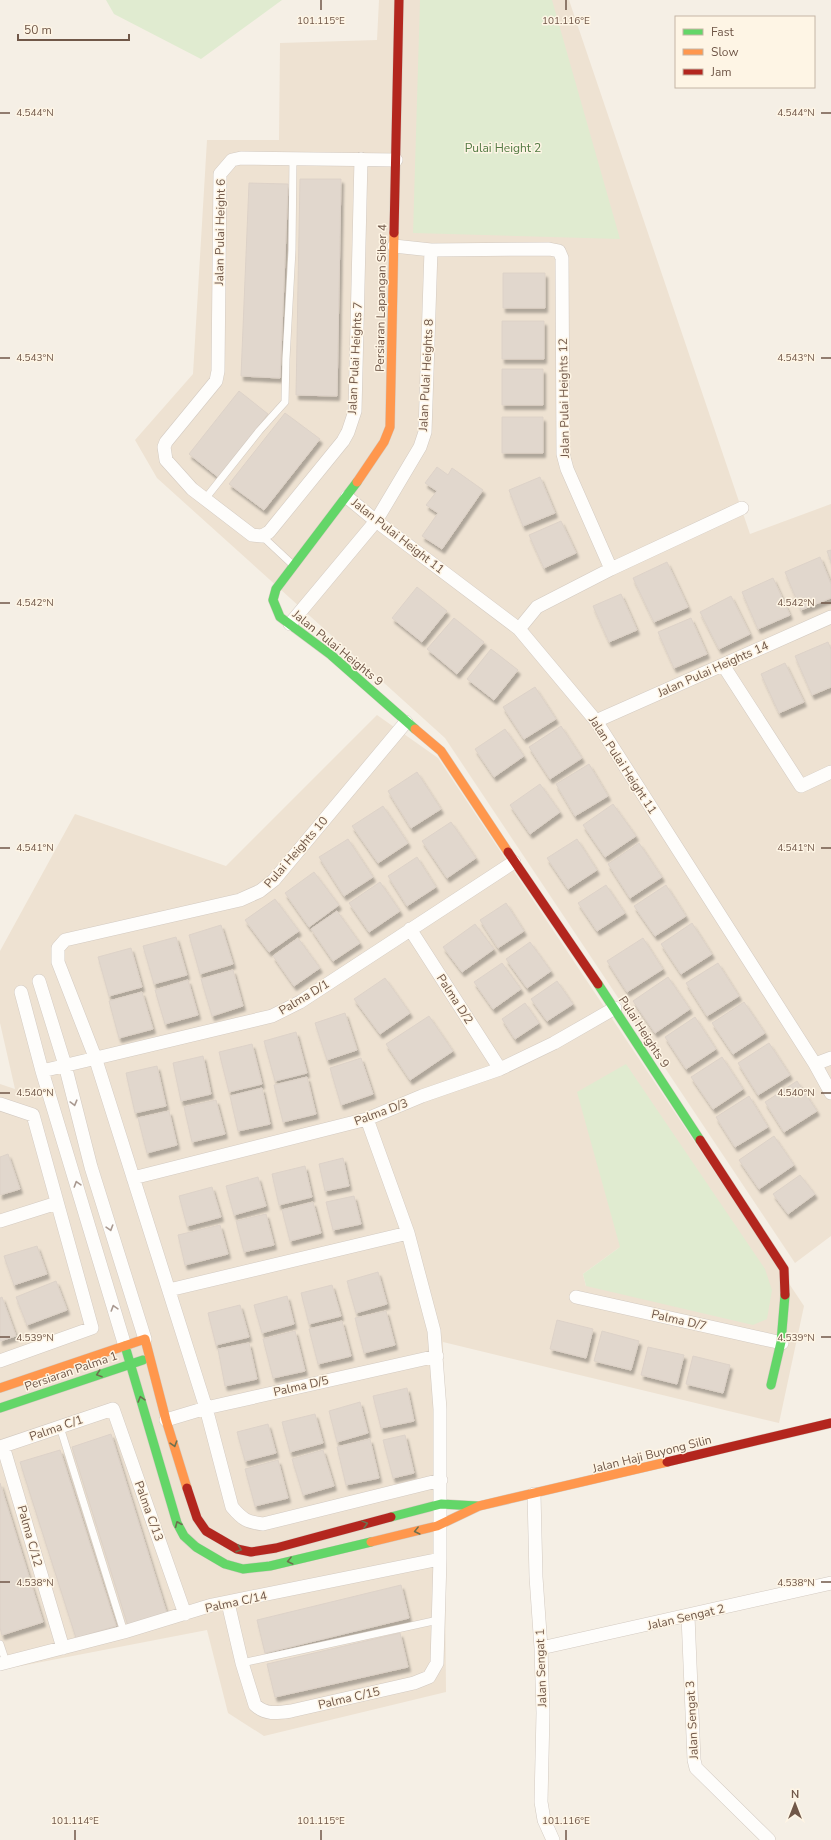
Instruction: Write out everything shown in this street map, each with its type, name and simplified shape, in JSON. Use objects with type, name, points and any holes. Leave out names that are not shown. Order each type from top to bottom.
[{"type":"street","name":"Persiaran Lapangan Siber 4","points":[[294,566],[347,497],[384,442],[390,427],[399,0]]},
{"type":"street","name":"Jalan Pulai Height 6","points":[[205,499],[192,489],[166,460],[164,453],[166,442],[216,381],[218,371],[220,174],[232,160],[241,158],[396,160]]},
{"type":"street","name":"Jalan Pulai Heights 7","points":[[262,536],[269,532],[278,522],[343,441],[348,432],[355,411],[361,159]]},
{"type":"street","points":[[394,246],[431,250]]},
{"type":"street","name":"Jalan Pulai Heights 12","points":[[431,250],[549,249],[559,251],[562,258],[563,454],[567,469],[611,569]]},
{"type":"street","name":"Jalan Pulai Heights 8","points":[[290,624],[376,521],[420,447],[425,432],[431,250]]},
{"type":"street","name":"Jalan Pulai Height 11","points":[[347,497],[376,521],[519,629],[596,721],[815,1064],[831,1093]]},
{"type":"street","points":[[205,499],[252,536],[262,536]]},
{"type":"street","points":[[519,629],[537,606],[611,569],[742,508]]},
{"type":"street","name":"Jalan Pulai Heights 9","points":[[294,566],[276,589],[273,600],[280,617],[331,655],[406,722]]},
{"type":"street","name":"Jalan Pulai Heights 14","points":[[596,721],[831,617]]},
{"type":"street","points":[[723,665],[801,786],[831,772]]},
{"type":"street","name":"Pulai Heights 9","points":[[406,722],[441,751],[514,862],[614,1008],[784,1269],[787,1292],[782,1343],[771,1385]]},
{"type":"street","name":"Pulai Heights 10","points":[[95,1058],[58,962],[58,948],[65,940],[240,900],[260,891],[274,880],[406,722]]},
{"type":"street","name":"Palma D/1","points":[[42,1071],[140,1049],[272,1016],[300,1002],[514,862]]},
{"type":"street","name":"Palma D/2","points":[[410,929],[500,1068]]},
{"type":"street","points":[[39,981],[65,1065],[91,1168],[150,1358],[166,1420],[197,1518],[206,1530],[237,1549],[252,1552],[276,1548],[441,1504],[479,1506]]},
{"type":"street","points":[[21,992],[42,1071],[131,1363],[177,1523],[184,1536],[196,1547],[225,1564],[243,1570],[270,1566],[441,1524],[479,1506]]},
{"type":"street","name":"Palma D/3","points":[[133,1178],[368,1119],[422,1096],[500,1068],[554,1043],[614,1008]]},
{"type":"street","points":[[95,1058],[206,1408],[232,1506],[239,1516],[248,1522],[264,1524],[441,1480]]},
{"type":"street","points":[[815,1064],[831,1058]]},
{"type":"street","points":[[0,1104],[33,1115],[56,1203],[92,1328],[0,1361]]},
{"type":"street","points":[[368,1119],[408,1233],[434,1331],[437,1356],[441,1480],[440,1559]]},
{"type":"street","points":[[0,1221],[56,1203]]},
{"type":"street","points":[[169,1290],[408,1233]]},
{"type":"street","name":"Palma D/7","points":[[576,1297],[782,1343]]},
{"type":"street","points":[[0,1388],[144,1339]]},
{"type":"street","name":"Palma D/5","points":[[166,1420],[206,1408],[437,1356]]},
{"type":"street","name":"Persiaran Palma 1","points":[[0,1408],[131,1363],[150,1358]]},
{"type":"street","name":"Palma C/1","points":[[2,1447],[113,1408]]},
{"type":"street","name":"Palma C/13","points":[[113,1408],[185,1614]]},
{"type":"street","name":"Jalan Haji Buyong Silin","points":[[479,1506],[831,1424]]},
{"type":"street","name":"Palma C/12","points":[[2,1447],[63,1648]]},
{"type":"street","name":"Jalan Sengat 1","points":[[534,1494],[536,1577],[541,1648],[543,1713],[541,1802],[544,1820],[553,1840]]},
{"type":"street","name":"Palma C/14","points":[[3,1663],[124,1632],[212,1606],[440,1559]]},
{"type":"street","name":"Palma C/15","points":[[228,1603],[242,1663],[255,1705],[260,1709],[274,1714],[290,1711],[414,1683],[429,1678],[437,1663],[440,1559]]},
{"type":"street","name":"Jalan Sengat 2","points":[[541,1648],[831,1583]]},
{"type":"street","name":"Jalan Sengat 3","points":[[688,1616],[694,1760],[696,1768],[769,1840]]},
{"type":"lane","points":[[205,499],[259,431],[285,402],[292,250],[292,158]]},
{"type":"lane","points":[[262,536],[294,566]]},
{"type":"lane","points":[[60,1427],[124,1632]]},
{"type":"lane","points":[[242,1663],[438,1620]]},
{"type":"lane","points":[[0,1644],[3,1663]]},
{"type":"shaded area","points":[[379,0],[569,0],[750,534],[831,504],[831,1236],[795,1263],[445,738],[157,478],[135,440],[193,374],[207,140],[279,140],[280,43],[377,40]]},
{"type":"shaded area","points":[[377,715],[438,758],[804,1306],[779,1423],[443,1342],[446,1692],[264,1736],[228,1713],[207,1630],[0,1670],[0,1084],[15,1089],[0,1023],[0,951],[75,814],[226,866]],"holes":[[[620,1247],[586,1286],[583,1274]]]},
{"type":"green space","points":[[106,0],[282,0],[201,59],[114,14]]},
{"type":"green space","name":"Pulai Height 2","points":[[420,0],[552,0],[620,239],[413,233]]},
{"type":"green space","points":[[626,1064],[765,1269],[772,1290],[767,1319],[753,1325],[586,1286],[583,1274],[620,1247],[577,1092]]},
{"type":"building","points":[[300,179],[341,179],[337,396],[296,395]]},
{"type":"building","points":[[249,183],[288,184],[280,378],[241,376]]},
{"type":"building","points":[[503,273],[545,273],[545,308],[503,308]]},
{"type":"building","points":[[502,321],[544,321],[544,359],[502,359]]},
{"type":"building","points":[[502,369],[543,369],[543,405],[502,405]]},
{"type":"building","points":[[239,391],[268,414],[218,477],[189,454]]},
{"type":"building","points":[[285,413],[320,439],[264,510],[229,484]]},
{"type":"building","points":[[502,417],[543,417],[543,453],[502,453]]},
{"type":"building","points":[[437,467],[448,475],[452,468],[483,490],[442,549],[422,536],[438,513],[426,505],[437,491],[425,483]]},
{"type":"building","points":[[540,477],[555,513],[523,526],[509,490]]},
{"type":"building","points":[[561,521],[576,553],[544,568],[529,535]]},
{"type":"building","points":[[831,550],[831,562],[827,551]]},
{"type":"building","points":[[820,557],[831,584],[831,598],[801,610],[785,572]]},
{"type":"building","points":[[667,562],[688,607],[654,622],[633,578]]},
{"type":"building","points":[[773,578],[790,615],[758,629],[742,592]]},
{"type":"building","points":[[417,587],[447,611],[422,642],[392,618]]},
{"type":"building","points":[[621,594],[637,630],[609,642],[593,606]]},
{"type":"building","points":[[731,596],[750,634],[719,649],[700,612]]},
{"type":"building","points":[[454,618],[484,642],[457,674],[427,649]]},
{"type":"building","points":[[691,618],[707,654],[674,668],[658,632]]},
{"type":"building","points":[[828,642],[831,649],[831,687],[812,695],[795,656]]},
{"type":"building","points":[[491,649],[518,670],[494,700],[467,679]]},
{"type":"building","points":[[785,663],[804,702],[779,713],[761,674]]},
{"type":"building","points":[[535,687],[556,719],[524,739],[503,707]]},
{"type":"building","points":[[561,726],[582,758],[550,779],[529,747]]},
{"type":"building","points":[[505,729],[524,756],[494,777],[475,749]]},
{"type":"building","points":[[589,764],[608,796],[575,816],[556,784]]},
{"type":"building","points":[[417,772],[441,809],[411,828],[388,791]]},
{"type":"building","points":[[540,784],[560,812],[530,834],[510,805]]},
{"type":"building","points":[[613,804],[636,836],[605,857],[583,825]]},
{"type":"building","points":[[383,806],[408,843],[378,863],[352,826]]},
{"type":"building","points":[[451,822],[476,858],[447,878],[422,841]]},
{"type":"building","points":[[348,839],[373,877],[344,896],[319,857]]},
{"type":"building","points":[[577,839],[597,870],[568,889],[547,858]]},
{"type":"building","points":[[639,843],[662,877],[630,898],[608,864]]},
{"type":"building","points":[[417,857],[436,887],[407,906],[388,876]]},
{"type":"building","points":[[314,872],[339,905],[309,927],[285,893]]},
{"type":"building","points":[[380,882],[400,911],[369,932],[349,903]]},
{"type":"building","points":[[606,885],[625,913],[597,931],[578,903]]},
{"type":"building","points":[[666,885],[686,916],[655,936],[634,906]]},
{"type":"building","points":[[275,899],[299,931],[269,952],[245,920]]},
{"type":"building","points":[[506,903],[524,931],[498,948],[480,920]]},
{"type":"building","points":[[337,911],[360,943],[333,961],[311,929]]},
{"type":"building","points":[[692,923],[712,954],[681,974],[661,944]]},
{"type":"building","points":[[475,924],[494,949],[462,972],[443,947]]},
{"type":"building","points":[[221,925],[233,964],[200,974],[189,935]]},
{"type":"building","points":[[176,937],[187,975],[154,984],[143,946]]},
{"type":"building","points":[[298,938],[320,968],[294,986],[273,956]]},
{"type":"building","points":[[643,938],[663,969],[627,992],[607,961]]},
{"type":"building","points":[[530,942],[551,971],[527,988],[506,959]]},
{"type":"building","points":[[131,948],[142,987],[109,996],[98,957]]},
{"type":"building","points":[[502,963],[521,989],[493,1009],[474,982]]},
{"type":"building","points":[[718,963],[739,996],[707,1016],[686,983]]},
{"type":"building","points":[[233,970],[243,1006],[212,1016],[201,979]]},
{"type":"building","points":[[668,977],[690,1009],[655,1033],[633,1001]]},
{"type":"building","points":[[385,978],[410,1013],[380,1034],[354,999]]},
{"type":"building","points":[[188,980],[198,1015],[165,1024],[155,990]]},
{"type":"building","points":[[557,981],[573,1004],[547,1021],[531,999]]},
{"type":"building","points":[[142,992],[153,1029],[119,1038],[109,1001]]},
{"type":"building","points":[[744,1002],[765,1033],[733,1054],[712,1023]]},
{"type":"building","points":[[525,1003],[539,1023],[515,1039],[502,1019]]},
{"type":"building","points":[[345,1013],[357,1050],[327,1060],[315,1023]]},
{"type":"building","points":[[429,1016],[453,1051],[410,1080],[386,1044]]},
{"type":"building","points":[[695,1017],[716,1049],[686,1069],[665,1037]]},
{"type":"building","points":[[296,1032],[307,1073],[275,1081],[264,1041]]},
{"type":"building","points":[[769,1043],[790,1075],[758,1095],[738,1063]]},
{"type":"building","points":[[252,1044],[262,1084],[229,1092],[219,1052]]},
{"type":"building","points":[[203,1056],[211,1094],[181,1101],[173,1063]]},
{"type":"building","points":[[722,1057],[743,1089],[713,1109],[691,1077]]},
{"type":"building","points":[[361,1058],[373,1094],[341,1105],[330,1068]]},
{"type":"building","points":[[157,1066],[166,1106],[135,1113],[126,1073]]},
{"type":"building","points":[[307,1077],[316,1114],[283,1122],[274,1085]]},
{"type":"building","points":[[797,1081],[817,1111],[784,1132],[765,1102]]},
{"type":"building","points":[[262,1088],[270,1124],[238,1131],[230,1096]]},
{"type":"building","points":[[749,1096],[768,1127],[735,1147],[716,1117]]},
{"type":"building","points":[[216,1100],[225,1134],[192,1142],[184,1107]]},
{"type":"building","points":[[169,1111],[177,1145],[147,1153],[138,1118]]},
{"type":"building","points":[[774,1136],[794,1165],[759,1189],[739,1160]]},
{"type":"building","points":[[8,1154],[20,1189],[0,1195],[0,1157]]},
{"type":"building","points":[[343,1158],[349,1186],[325,1191],[319,1164]]},
{"type":"building","points":[[305,1166],[312,1197],[279,1205],[272,1174]]},
{"type":"building","points":[[800,1175],[815,1194],[788,1214],[773,1194]]},
{"type":"building","points":[[258,1177],[266,1206],[234,1215],[226,1186]]},
{"type":"building","points":[[212,1187],[221,1217],[187,1226],[179,1196]]},
{"type":"building","points":[[354,1196],[361,1224],[333,1230],[326,1202]]},
{"type":"building","points":[[313,1202],[321,1233],[290,1241],[282,1210]]},
{"type":"building","points":[[266,1214],[274,1245],[244,1252],[236,1221]]},
{"type":"building","points":[[220,1225],[228,1254],[185,1265],[178,1235]]},
{"type":"building","points":[[37,1246],[47,1274],[14,1285],[4,1256]]},
{"type":"building","points":[[378,1272],[387,1304],[356,1313],[347,1281]]},
{"type":"building","points":[[56,1281],[67,1310],[27,1325],[16,1297]]},
{"type":"building","points":[[332,1285],[341,1316],[309,1324],[301,1293]]},
{"type":"building","points":[[287,1296],[294,1324],[262,1333],[254,1305]]},
{"type":"building","points":[[2,1297],[16,1336],[0,1341],[0,1298]]},
{"type":"building","points":[[240,1305],[249,1337],[216,1345],[208,1313]]},
{"type":"building","points":[[386,1311],[395,1345],[364,1353],[355,1318]]},
{"type":"building","points":[[557,1320],[593,1329],[586,1358],[550,1349]]},
{"type":"building","points":[[342,1321],[351,1356],[318,1364],[309,1329]]},
{"type":"building","points":[[295,1331],[305,1371],[273,1378],[263,1339]]},
{"type":"building","points":[[602,1331],[639,1341],[631,1370],[594,1361]]},
{"type":"building","points":[[249,1343],[257,1379],[225,1386],[218,1349]]},
{"type":"building","points":[[648,1347],[684,1355],[677,1384],[641,1375]]},
{"type":"building","points":[[693,1356],[730,1365],[723,1393],[686,1384]]},
{"type":"building","points":[[407,1388],[414,1421],[381,1428],[373,1396]]},
{"type":"building","points":[[360,1402],[368,1433],[337,1442],[329,1411]]},
{"type":"building","points":[[315,1414],[323,1443],[290,1452],[282,1422]]},
{"type":"building","points":[[268,1424],[276,1453],[245,1461],[237,1432]]},
{"type":"building","points":[[111,1434],[167,1614],[128,1626],[72,1447]]},
{"type":"building","points":[[405,1435],[414,1473],[393,1478],[383,1440]]},
{"type":"building","points":[[370,1439],[379,1478],[346,1485],[337,1447]]},
{"type":"building","points":[[60,1450],[116,1626],[76,1638],[20,1462]]},
{"type":"building","points":[[323,1450],[334,1486],[303,1495],[292,1459]]},
{"type":"building","points":[[278,1460],[288,1498],[255,1506],[245,1469]]},
{"type":"building","points":[[0,1483],[43,1622],[2,1635],[0,1628]]},
{"type":"building","points":[[401,1585],[409,1618],[265,1653],[257,1620]]},
{"type":"building","points":[[400,1633],[408,1667],[275,1697],[267,1664]]},
{"type":"traffic: fast","points":[[357,482],[276,589],[273,600],[280,617],[331,655],[415,729]]},
{"type":"traffic: fast","points":[[598,984],[700,1140]]},
{"type":"traffic: fast","points":[[771,1385],[781,1342],[785,1295]]},
{"type":"traffic: fast","points":[[125,1346],[177,1523],[184,1536],[196,1547],[225,1564],[243,1569],[270,1566],[371,1542]]},
{"type":"traffic: fast","points":[[0,1408],[143,1360]]},
{"type":"traffic: fast","points":[[391,1517],[441,1504],[477,1506]]},
{"type":"traffic: slow","points":[[357,482],[384,442],[390,427],[394,233]]},
{"type":"traffic: slow","points":[[415,729],[441,751],[508,852]]},
{"type":"traffic: slow","points":[[0,1388],[145,1339],[166,1420],[187,1488]]},
{"type":"traffic: slow","points":[[371,1542],[437,1526],[479,1506],[667,1462]]},
{"type":"traffic: jam","points":[[394,233],[399,0]]},
{"type":"traffic: jam","points":[[508,852],[598,984]]},
{"type":"traffic: jam","points":[[700,1140],[784,1269],[785,1295]]},
{"type":"traffic: jam","points":[[667,1462],[831,1423]]},
{"type":"traffic: jam","points":[[187,1488],[197,1518],[206,1531],[237,1549],[251,1552],[276,1548],[391,1517]]}]
